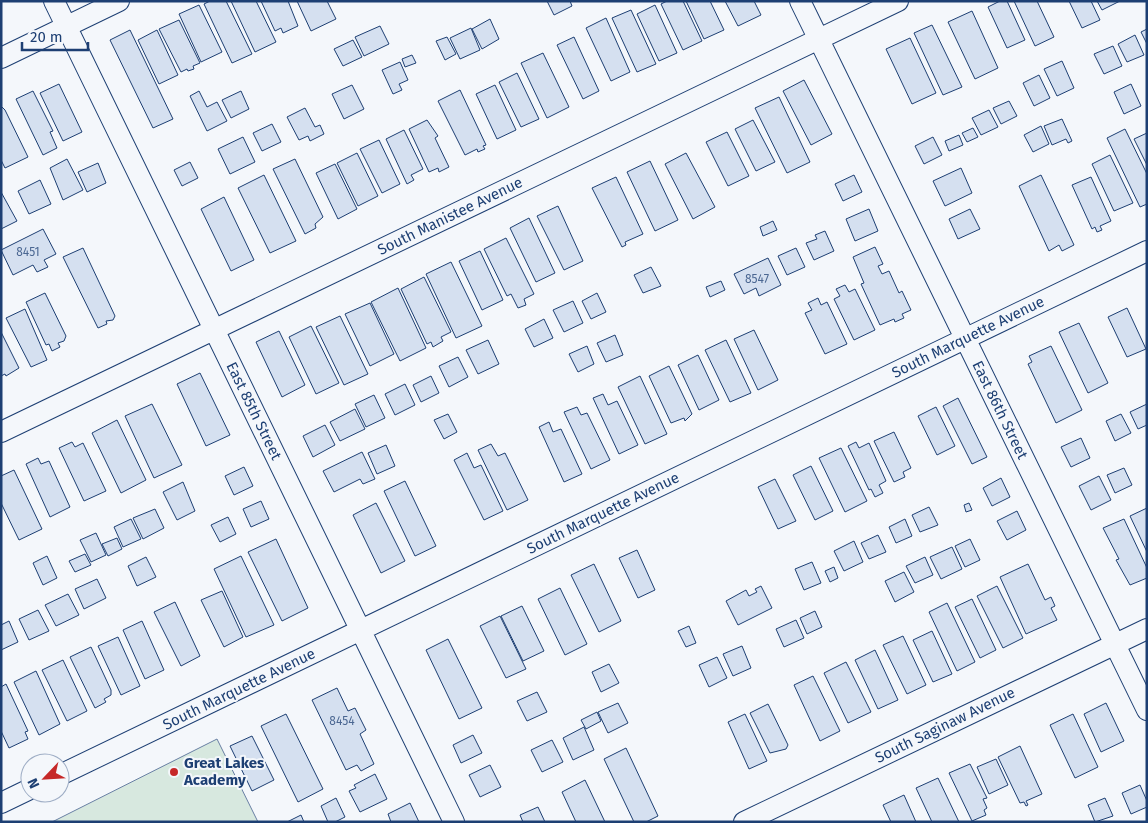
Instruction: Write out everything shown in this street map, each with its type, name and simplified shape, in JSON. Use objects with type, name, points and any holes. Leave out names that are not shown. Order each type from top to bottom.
[{"type":"street","name":"East 85th Street","points":[[54,1],[454,822]]},
{"type":"street","points":[[1,58],[119,1]]},
{"type":"street","name":"East 86th Street","points":[[800,1],[1147,710]]},
{"type":"street","name":"South Manistee Avenue","points":[[1,432],[898,1]]},
{"type":"street","name":"South Marquette Avenue","points":[[70,770],[1147,251]]},
{"type":"street","name":"South Saginaw Avenue","points":[[744,822],[1147,629]]},
{"type":"street","points":[[1,803],[20,794]]},
{"type":"shaded area","name":"Great Lakes Academy","points":[[217,739],[258,822],[52,822]]},
{"type":"building","points":[[210,1],[226,1],[252,54],[232,63],[204,4]]},
{"type":"building","points":[[231,1],[256,1],[276,42],[255,52]]},
{"type":"building","points":[[261,1],[288,1],[298,26],[283,33],[281,28],[275,31]]},
{"type":"building","points":[[297,1],[327,1],[336,19],[311,31]]},
{"type":"building","points":[[547,1],[570,1],[572,6],[554,15]]},
{"type":"building","points":[[667,1],[683,1],[702,41],[683,50],[661,4]]},
{"type":"building","points":[[686,1],[710,1],[724,30],[704,39]]},
{"type":"building","points":[[725,1],[754,1],[761,15],[738,26]]},
{"type":"building","points":[[1000,1],[1007,1],[1025,40],[1007,48],[988,7]]},
{"type":"building","points":[[1014,1],[1037,1],[1054,37],[1035,46]]},
{"type":"building","points":[[1069,1],[1091,1],[1100,20],[1082,28]]},
{"type":"building","points":[[1097,1],[1120,1],[1102,10]]},
{"type":"building","points":[[199,5],[222,52],[201,62],[179,14]]},
{"type":"building","points":[[655,5],[677,53],[659,61],[637,14]]},
{"type":"building","points":[[631,10],[656,64],[637,72],[612,18]]},
{"type":"building","points":[[972,11],[998,68],[975,79],[948,22]]},
{"type":"building","points":[[606,18],[630,72],[611,81],[586,28]]},
{"type":"building","points":[[490,19],[499,39],[482,49],[472,29]]},
{"type":"building","points":[[179,20],[200,63],[193,66],[194,69],[188,71],[187,69],[181,72],[159,29]]},
{"type":"building","points":[[932,25],[962,87],[943,95],[914,33]]},
{"type":"building","points":[[380,26],[389,44],[364,56],[355,37]]},
{"type":"building","points":[[471,28],[480,50],[460,59],[450,38]]},
{"type":"building","points":[[1147,29],[1147,44],[1141,32]]},
{"type":"building","points":[[130,30],[173,119],[153,128],[110,40]]},
{"type":"building","points":[[157,30],[178,75],[159,84],[138,40]]},
{"type":"building","points":[[1135,35],[1144,55],[1127,62],[1118,44]]},
{"type":"building","points":[[447,37],[456,54],[445,60],[436,41]]},
{"type":"building","points":[[574,37],[599,91],[583,99],[557,45]]},
{"type":"building","points":[[910,38],[936,93],[912,104],[886,49]]},
{"type":"building","points":[[353,40],[362,57],[343,66],[334,49]]},
{"type":"building","points":[[1113,46],[1122,66],[1104,74],[1094,54]]},
{"type":"building","points":[[543,53],[569,107],[547,118],[521,63]]},
{"type":"building","points":[[412,55],[416,63],[405,67],[402,59]]},
{"type":"building","points":[[1062,61],[1074,88],[1057,96],[1044,69]]},
{"type":"building","points":[[400,62],[408,80],[399,84],[402,90],[393,94],[382,70]]},
{"type":"building","points":[[517,73],[539,119],[521,127],[499,82]]},
{"type":"building","points":[[1039,75],[1050,98],[1034,106],[1023,83]]},
{"type":"building","points":[[804,80],[832,134],[811,145],[783,91]]},
{"type":"building","points":[[59,84],[82,132],[63,141],[40,93]]},
{"type":"building","points":[[1131,84],[1141,106],[1124,114],[1114,92]]},
{"type":"building","points":[[352,85],[364,109],[344,119],[332,94]]},
{"type":"building","points":[[495,85],[516,130],[497,139],[476,94]]},
{"type":"building","points":[[460,90],[486,145],[483,146],[485,149],[478,152],[477,149],[465,155],[438,101]]},
{"type":"building","points":[[33,91],[53,131],[50,132],[57,148],[43,155],[16,99]]},
{"type":"building","points":[[199,91],[207,107],[217,102],[227,121],[207,131],[190,96]]},
{"type":"building","points":[[241,91],[249,109],[231,118],[222,100]]},
{"type":"building","points":[[779,97],[810,162],[787,173],[755,108]]},
{"type":"building","points":[[1009,101],[1017,116],[1001,124],[993,108]]},
{"type":"building","points":[[1,106],[5,110],[28,157],[5,168],[1,160]]},
{"type":"building","points":[[305,108],[315,127],[320,125],[324,134],[310,141],[308,136],[299,140],[287,117]]},
{"type":"building","points":[[989,110],[998,127],[981,135],[972,118]]},
{"type":"building","points":[[1062,119],[1072,141],[1068,143],[1066,139],[1052,145],[1044,126]]},
{"type":"building","points":[[427,120],[438,136],[435,138],[449,167],[439,172],[438,168],[429,172],[409,129]]},
{"type":"building","points":[[753,120],[775,162],[756,171],[735,129]]},
{"type":"building","points":[[272,124],[281,142],[262,151],[253,133]]},
{"type":"building","points":[[1041,126],[1049,144],[1033,152],[1024,135]]},
{"type":"building","points":[[973,128],[978,137],[967,142],[962,133]]},
{"type":"building","points":[[1125,129],[1147,174],[1147,204],[1140,207],[1107,138]]},
{"type":"building","points":[[404,130],[423,169],[411,175],[414,180],[407,184],[386,139]]},
{"type":"building","points":[[727,132],[749,176],[728,186],[706,142]]},
{"type":"building","points":[[1147,133],[1147,165],[1134,139]]},
{"type":"building","points":[[959,135],[963,145],[949,151],[945,141]]},
{"type":"building","points":[[243,137],[255,162],[230,174],[218,149]]},
{"type":"building","points":[[933,137],[942,155],[924,164],[915,146]]},
{"type":"building","points":[[379,140],[400,184],[382,193],[360,149]]},
{"type":"building","points":[[357,153],[378,196],[358,206],[337,163]]},
{"type":"building","points":[[686,153],[715,207],[693,219],[665,164]]},
{"type":"building","points":[[1110,155],[1133,203],[1114,211],[1092,164]]},
{"type":"building","points":[[67,159],[83,190],[63,200],[50,168]]},
{"type":"building","points":[[295,159],[323,217],[315,224],[316,228],[305,234],[273,169]]},
{"type":"building","points":[[650,161],[678,220],[655,231],[627,172]]},
{"type":"building","points":[[190,162],[198,178],[182,186],[174,170]]},
{"type":"building","points":[[98,163],[106,183],[87,192],[78,172]]},
{"type":"building","points":[[335,164],[357,209],[338,219],[316,173]]},
{"type":"building","points":[[961,168],[972,193],[945,206],[933,181]]},
{"type":"building","points":[[264,175],[296,241],[270,253],[238,188]]},
{"type":"building","points":[[854,175],[862,192],[843,201],[835,184]]},
{"type":"building","points":[[1041,175],[1074,245],[1062,251],[1059,245],[1049,251],[1019,186]]},
{"type":"building","points":[[616,177],[643,234],[625,242],[626,245],[622,247],[592,188]]},
{"type":"building","points":[[1091,177],[1111,221],[1100,226],[1102,230],[1097,232],[1095,227],[1092,229],[1072,185]]},
{"type":"building","points":[[40,180],[51,204],[29,214],[18,191]]},
{"type":"building","points":[[1,192],[17,221],[1,229]]},
{"type":"building","points":[[224,197],[254,260],[231,271],[201,209]]},
{"type":"building","points":[[558,206],[583,261],[564,270],[537,216]]},
{"type":"building","points":[[869,209],[878,231],[855,241],[846,219]]},
{"type":"building","points":[[970,209],[980,229],[958,239],[949,219]]},
{"type":"building","points":[[529,218],[555,273],[536,282],[510,228]]},
{"type":"building","points":[[773,221],[777,230],[763,236],[760,227]]},
{"type":"building","points":[[43,229],[56,254],[44,260],[48,267],[37,272],[33,265],[13,275],[1,250]]},
{"type":"building","points":[[825,231],[834,251],[814,260],[806,243],[817,239],[815,235]]},
{"type":"building","points":[[506,238],[534,294],[524,299],[526,305],[518,308],[511,294],[507,296],[484,249]]},
{"type":"building","points":[[875,247],[883,264],[878,266],[882,274],[889,271],[899,293],[902,291],[911,310],[902,314],[904,318],[895,322],[894,319],[880,325],[861,284],[864,283],[853,257]]},
{"type":"building","points":[[83,248],[115,316],[113,320],[106,321],[107,324],[98,328],[63,257]]},
{"type":"building","points":[[796,248],[805,267],[787,275],[778,256]]},
{"type":"building","points":[[480,251],[503,300],[482,310],[459,261]]},
{"type":"building","points":[[768,258],[781,285],[759,296],[756,288],[744,294],[734,274]]},
{"type":"building","points":[[451,262],[482,326],[456,338],[426,274]]},
{"type":"building","points":[[651,267],[661,286],[643,293],[634,275]]},
{"type":"building","points":[[424,277],[451,332],[441,337],[443,341],[433,347],[431,342],[427,344],[401,289]]},
{"type":"building","points":[[721,281],[725,290],[710,297],[706,287]]},
{"type":"building","points":[[845,285],[849,292],[855,289],[875,330],[854,340],[834,299],[840,296],[836,289]]},
{"type":"building","points":[[398,288],[426,348],[400,361],[371,302]]},
{"type":"building","points":[[45,293],[66,336],[64,341],[58,343],[60,347],[52,351],[49,344],[46,345],[26,302]]},
{"type":"building","points":[[597,293],[606,312],[591,319],[582,301]]},
{"type":"building","points":[[818,298],[821,305],[827,302],[847,344],[825,354],[805,313],[812,310],[808,303]]},
{"type":"building","points":[[573,301],[583,323],[564,332],[553,310]]},
{"type":"building","points":[[370,303],[394,354],[370,366],[345,314]]},
{"type":"building","points":[[1127,308],[1146,349],[1127,357],[1108,317]]},
{"type":"building","points":[[25,309],[47,360],[31,367],[6,318]]},
{"type":"building","points":[[340,316],[368,374],[344,385],[316,327]]},
{"type":"building","points":[[544,319],[553,338],[534,347],[525,329]]},
{"type":"building","points":[[1079,323],[1108,383],[1088,393],[1059,332]]},
{"type":"building","points":[[311,326],[339,383],[316,394],[289,337]]},
{"type":"building","points":[[754,330],[778,380],[758,390],[734,339]]},
{"type":"building","points":[[279,331],[305,385],[282,397],[256,342]]},
{"type":"building","points":[[1,332],[19,368],[6,376],[5,374],[1,376]]},
{"type":"building","points":[[615,335],[623,355],[606,362],[597,343]]},
{"type":"building","points":[[488,340],[499,364],[478,374],[466,350]]},
{"type":"building","points":[[726,340],[751,393],[730,402],[705,350]]},
{"type":"building","points":[[587,346],[594,364],[578,372],[569,354]]},
{"type":"building","points":[[1051,346],[1082,410],[1056,423],[1028,364],[1032,362],[1029,356]]},
{"type":"building","points":[[698,355],[719,400],[699,410],[678,365]]},
{"type":"building","points":[[458,357],[468,377],[449,387],[439,366]]},
{"type":"building","points":[[669,366],[692,414],[685,421],[684,418],[671,423],[649,376]]},
{"type":"building","points":[[200,373],[230,435],[206,446],[177,384]]},
{"type":"building","points":[[431,376],[439,393],[421,402],[413,385]]},
{"type":"building","points":[[640,376],[667,434],[645,444],[618,387]]},
{"type":"building","points":[[405,384],[415,405],[395,415],[385,394]]},
{"type":"building","points":[[603,394],[608,405],[617,401],[638,445],[619,454],[593,398]]},
{"type":"building","points":[[374,395],[385,418],[366,427],[355,404]]},
{"type":"building","points":[[958,398],[987,457],[972,464],[943,406]]},
{"type":"building","points":[[152,404],[182,465],[154,478],[125,416]]},
{"type":"building","points":[[1147,404],[1147,425],[1138,429],[1130,412]]},
{"type":"building","points":[[577,407],[581,415],[587,413],[610,460],[591,469],[564,412]]},
{"type":"building","points":[[936,407],[955,446],[937,455],[918,416]]},
{"type":"building","points":[[355,409],[365,429],[340,441],[330,422]]},
{"type":"building","points":[[448,414],[457,432],[444,439],[434,420]]},
{"type":"building","points":[[1121,414],[1131,433],[1115,441],[1106,421]]},
{"type":"building","points":[[117,420],[146,480],[121,493],[92,433]]},
{"type":"building","points":[[549,422],[553,432],[561,429],[582,474],[564,482],[539,427]]},
{"type":"building","points":[[325,425],[335,445],[313,457],[303,436]]},
{"type":"building","points":[[894,432],[911,468],[903,472],[905,477],[894,482],[874,441]]},
{"type":"building","points":[[1081,438],[1090,458],[1071,467],[1061,447]]},
{"type":"building","points":[[72,442],[75,447],[83,443],[106,491],[84,501],[59,448]]},
{"type":"building","points":[[856,442],[859,448],[869,443],[886,481],[879,485],[883,493],[875,497],[871,489],[869,490],[848,446]]},
{"type":"building","points":[[491,444],[498,456],[505,453],[528,500],[507,510],[478,450]]},
{"type":"building","points":[[386,445],[395,466],[377,474],[368,453]]},
{"type":"building","points":[[841,448],[867,501],[845,512],[819,458]]},
{"type":"building","points":[[362,452],[375,479],[363,484],[360,479],[334,492],[323,471]]},
{"type":"building","points":[[467,453],[474,468],[481,465],[503,511],[484,520],[454,460]]},
{"type":"building","points":[[38,458],[41,464],[49,461],[70,507],[50,517],[26,464]]},
{"type":"building","points":[[811,466],[833,511],[815,520],[793,475]]},
{"type":"building","points":[[244,467],[253,486],[234,495],[225,476]]},
{"type":"building","points":[[1124,468],[1132,485],[1115,493],[1107,475]]},
{"type":"building","points":[[14,470],[42,529],[19,540],[1,503],[1,476]]},
{"type":"building","points":[[1099,476],[1111,500],[1091,510],[1079,486]]},
{"type":"building","points":[[1001,478],[1010,497],[992,506],[983,488]]},
{"type":"building","points":[[775,479],[796,521],[778,529],[758,487]]},
{"type":"building","points":[[405,481],[436,546],[415,556],[384,491]]},
{"type":"building","points":[[183,482],[195,511],[177,520],[163,492]]},
{"type":"building","points":[[261,501],[269,519],[251,527],[243,509]]},
{"type":"building","points":[[376,503],[405,561],[381,573],[353,515]]},
{"type":"building","points":[[969,503],[972,510],[966,512],[964,505]]},
{"type":"building","points":[[929,507],[938,525],[920,532],[912,515]]},
{"type":"building","points":[[1147,508],[1147,552],[1130,516]]},
{"type":"building","points":[[155,509],[164,528],[143,539],[133,518]]},
{"type":"building","points":[[1017,511],[1026,530],[1007,540],[997,521]]},
{"type":"building","points":[[228,517],[236,534],[220,542],[211,525]]},
{"type":"building","points":[[131,519],[141,539],[123,547],[114,527]]},
{"type":"building","points":[[905,519],[912,536],[896,543],[889,527]]},
{"type":"building","points":[[1124,519],[1147,568],[1147,578],[1130,585],[1116,560],[1119,559],[1103,528]]},
{"type":"building","points":[[96,533],[106,555],[91,562],[80,540]]},
{"type":"building","points":[[878,535],[886,552],[869,559],[861,543]]},
{"type":"building","points":[[117,538],[122,549],[108,556],[102,544]]},
{"type":"building","points":[[276,539],[308,608],[282,621],[248,552]]},
{"type":"building","points":[[970,539],[980,560],[965,567],[955,546]]},
{"type":"building","points":[[854,541],[863,562],[844,571],[834,551]]},
{"type":"building","points":[[952,547],[962,569],[941,579],[930,557]]},
{"type":"building","points":[[637,550],[655,590],[638,598],[619,558]]},
{"type":"building","points":[[85,554],[91,565],[75,572],[69,561]]},
{"type":"building","points":[[47,556],[57,578],[43,585],[33,563]]},
{"type":"building","points":[[241,556],[274,625],[246,637],[214,569]]},
{"type":"building","points":[[146,557],[156,577],[137,586],[128,566]]},
{"type":"building","points":[[925,557],[933,575],[915,583],[906,566]]},
{"type":"building","points":[[812,562],[821,583],[804,590],[795,569]]},
{"type":"building","points":[[594,564],[621,621],[599,632],[571,575]]},
{"type":"building","points":[[1028,564],[1045,600],[1051,597],[1055,606],[1051,608],[1057,620],[1026,634],[1000,577]]},
{"type":"building","points":[[834,567],[838,578],[830,582],[825,571]]},
{"type":"building","points":[[904,572],[914,592],[895,602],[885,581]]},
{"type":"building","points":[[97,579],[106,598],[84,609],[75,589]]},
{"type":"building","points":[[761,586],[772,608],[738,625],[726,601],[746,590],[749,596],[757,592],[755,589]]},
{"type":"building","points":[[997,586],[1023,638],[1003,648],[977,596]]},
{"type":"building","points":[[560,588],[587,644],[565,655],[538,599]]},
{"type":"building","points":[[222,591],[243,637],[224,647],[201,600]]},
{"type":"building","points":[[68,594],[79,615],[56,626],[45,605]]},
{"type":"building","points":[[972,599],[996,650],[980,658],[955,607]]},
{"type":"building","points":[[175,602],[200,656],[181,666],[154,612]]},
{"type":"building","points":[[947,603],[975,662],[957,671],[929,612]]},
{"type":"building","points":[[522,606],[544,651],[523,661],[501,616]]},
{"type":"building","points":[[38,610],[49,631],[29,640],[19,619]]},
{"type":"building","points":[[815,611],[822,627],[807,634],[800,618]]},
{"type":"building","points":[[500,616],[526,669],[506,678],[480,626]]},
{"type":"building","points":[[796,620],[804,638],[784,647],[776,629]]},
{"type":"building","points":[[9,621],[18,642],[1,650],[1,625]]},
{"type":"building","points":[[142,621],[164,670],[145,679],[123,630]]},
{"type":"building","points":[[689,626],[696,643],[686,647],[678,631]]},
{"type":"building","points":[[932,631],[952,674],[933,682],[913,640]]},
{"type":"building","points":[[903,636],[926,685],[907,694],[883,645]]},
{"type":"building","points":[[118,637],[140,686],[121,695],[98,646]]},
{"type":"building","points":[[448,639],[482,708],[459,719],[426,650]]},
{"type":"building","points":[[742,646],[751,668],[733,676],[723,654]]},
{"type":"building","points":[[91,647],[111,690],[111,695],[104,699],[106,702],[95,708],[70,657]]},
{"type":"building","points":[[875,650],[898,700],[878,709],[855,660]]},
{"type":"building","points":[[717,657],[727,678],[709,687],[699,665]]},
{"type":"building","points":[[63,660],[87,711],[67,721],[42,670]]},
{"type":"building","points":[[846,662],[871,712],[848,723],[824,673]]},
{"type":"building","points":[[609,664],[619,683],[601,692],[592,672]]},
{"type":"building","points":[[36,671],[60,724],[39,735],[14,682]]},
{"type":"building","points":[[813,676],[840,731],[820,741],[794,685]]},
{"type":"building","points":[[6,684],[28,731],[25,732],[28,739],[9,748],[1,731],[1,687]]},
{"type":"building","points":[[337,688],[348,711],[355,708],[366,730],[360,734],[374,764],[361,771],[357,765],[346,770],[312,700]]},
{"type":"building","points":[[537,692],[547,712],[527,721],[517,701]]},
{"type":"building","points":[[618,703],[628,723],[608,733],[598,712]]},
{"type":"building","points":[[1106,703],[1124,741],[1101,752],[1084,714]]},
{"type":"building","points":[[768,704],[788,745],[786,749],[770,753],[750,713]]},
{"type":"building","points":[[597,712],[601,721],[586,729],[581,720]]},
{"type":"building","points":[[286,714],[323,789],[298,802],[261,726]]},
{"type":"building","points":[[745,714],[767,761],[749,769],[728,722]]},
{"type":"building","points":[[1073,714],[1098,767],[1075,778],[1050,725]]},
{"type":"building","points":[[584,727],[594,750],[573,760],[563,738]]},
{"type":"building","points":[[473,735],[482,753],[461,763],[453,745]]},
{"type":"building","points":[[252,736],[274,780],[252,791],[230,746]]},
{"type":"building","points":[[552,740],[563,762],[542,772],[531,750]]},
{"type":"building","points":[[1020,746],[1042,794],[1026,801],[1028,805],[1026,806],[1024,802],[1020,803],[998,757]]},
{"type":"building","points":[[626,748],[658,816],[646,822],[634,822],[604,759]]},
{"type":"building","points":[[996,759],[1008,785],[989,794],[977,767]]},
{"type":"building","points":[[970,764],[987,798],[983,799],[987,808],[984,810],[986,815],[972,821],[949,773]]},
{"type":"building","points":[[490,765],[501,787],[480,797],[469,775]]},
{"type":"building","points":[[375,774],[387,799],[360,812],[349,791],[356,788],[354,785]]},
{"type":"building","points":[[938,778],[959,822],[932,822],[916,788]]},
{"type":"building","points":[[585,780],[605,822],[576,822],[562,792]]},
{"type":"building","points":[[1140,785],[1147,801],[1147,807],[1131,814],[1122,793]]},
{"type":"building","points":[[904,795],[916,822],[891,822],[883,805]]},
{"type":"building","points":[[336,798],[345,817],[335,822],[328,822],[321,806]]},
{"type":"building","points":[[1105,798],[1113,816],[1095,822],[1088,805]]},
{"type":"building","points":[[410,803],[419,822],[391,822],[388,814]]},
{"type":"building","points":[[538,807],[545,822],[523,822],[520,815]]},
{"type":"building","points":[[301,815],[304,822],[287,822]]},
{"type":"place","name":"Great Lakes Academy","points":[[174,772]]}]
